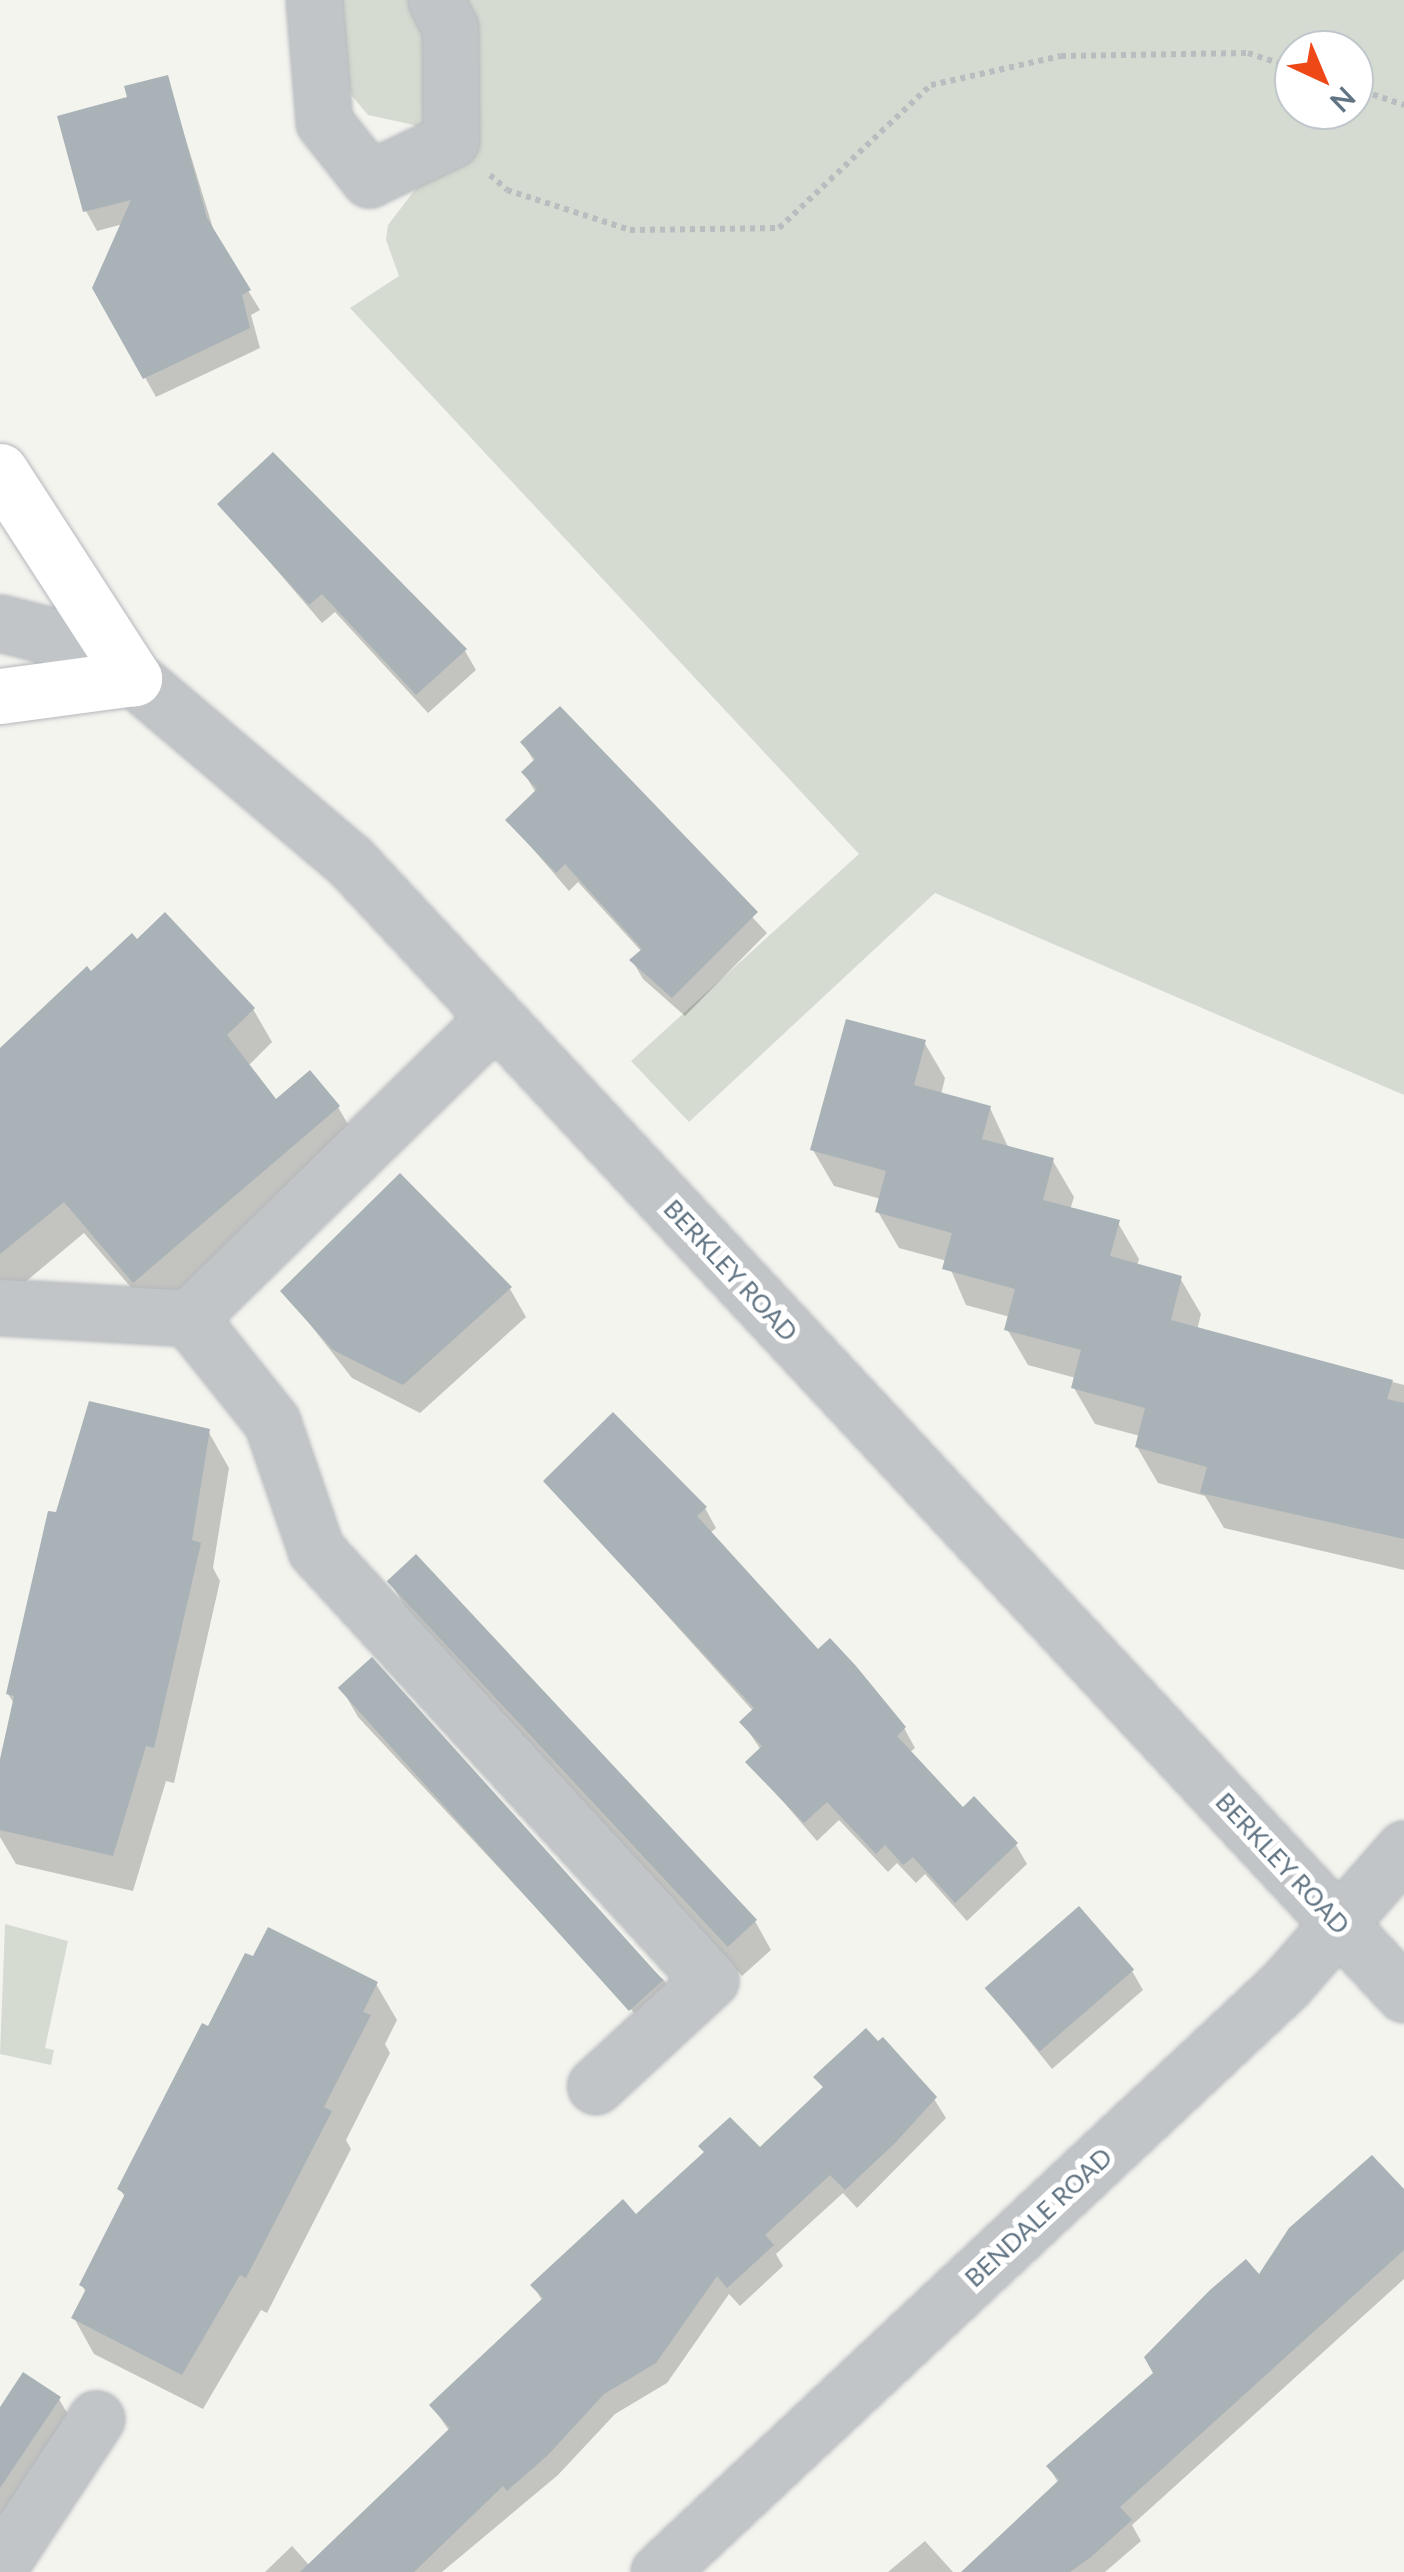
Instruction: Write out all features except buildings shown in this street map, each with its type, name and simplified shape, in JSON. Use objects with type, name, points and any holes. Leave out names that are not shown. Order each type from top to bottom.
[{"type":"main road","points":[[0,471],[134,678],[0,696]]},
{"type":"street","points":[[314,0],[324,122],[370,179],[451,140],[450,28],[436,0]]},
{"type":"street","name":"BERKLEY ROAD","points":[[0,622],[67,640],[134,678],[350,861],[1404,1994]]},
{"type":"street","points":[[0,1307],[188,1318],[495,1018]]},
{"type":"street","points":[[188,1318],[272,1422],[316,1550],[710,1980],[595,2086]]},
{"type":"street","name":"BENDALE ROAD","points":[[692,2561],[1285,1985],[1404,1848]]},
{"type":"street","points":[[0,2565],[96,2419]]},
{"type":"path","points":[[451,140],[507,190],[630,230],[780,228],[931,84],[1061,56],[1248,53],[1274,61]]},
{"type":"path","points":[[1374,95],[1404,105]]},
{"type":"shaded area","points":[[339,0],[1404,0],[1404,1095],[935,893],[689,1122],[631,1061],[859,854],[350,308],[399,276],[386,240],[388,225],[440,157],[414,125],[368,115],[352,96],[344,76]]},
{"type":"shaded area","points":[[5,1924],[68,1941],[45,2048],[54,2050],[51,2065],[0,2054]]}]
